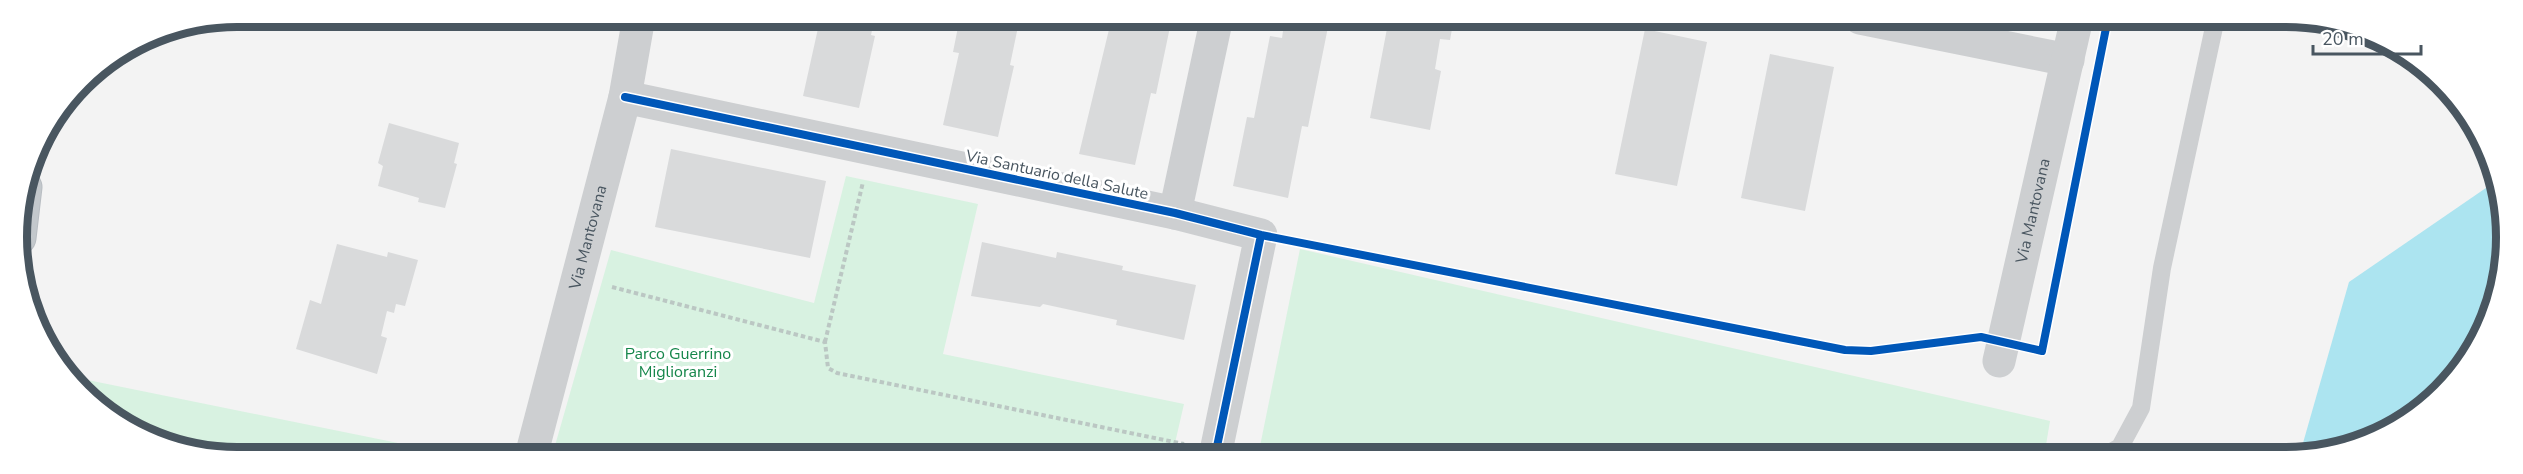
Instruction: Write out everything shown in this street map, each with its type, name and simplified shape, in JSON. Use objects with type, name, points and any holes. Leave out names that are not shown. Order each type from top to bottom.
[{"type":"street","name":"Via Mantovana","points":[[533,447],[625,97],[637,27]]},
{"type":"street","points":[[1175,213],[1215,27]]},
{"type":"street","points":[[1904,27],[2067,60]]},
{"type":"street","name":"Via Mantovana","points":[[1999,361],[2075,27]]},
{"type":"street","name":"Via Santuario della Salute","points":[[625,97],[1175,213],[1261,235],[1217,447]]},
{"type":"lane","points":[[2120,447],[2141,408],[2162,268],[2214,27]]},
{"type":"path","points":[[871,149],[825,342],[828,368],[837,373],[1188,447]]},
{"type":"path","points":[[578,279],[825,342]]},
{"type":"green space","name":"Parco Guerrino Miglioranzi","points":[[846,176],[978,204],[943,354],[1184,404],[1174,447],[555,447],[611,250],[814,303]]},
{"type":"green space","points":[[1300,249],[2050,421],[2046,447],[1260,447]]},
{"type":"green space","points":[[83,379],[418,447],[237,447],[183,440],[132,419],[109,404]]},
{"type":"water","points":[[2489,186],[2496,223],[2494,264],[2485,305],[2461,354],[2424,395],[2391,419],[2340,440],[2302,447],[2349,282]]},
{"type":"building","points":[[818,27],[873,27],[871,35],[875,36],[859,108],[803,96]]},
{"type":"building","points":[[958,27],[1018,27],[1010,65],[1014,66],[998,137],[943,125],[959,53],[953,52]]},
{"type":"building","points":[[1110,27],[1170,27],[1156,94],[1151,93],[1135,165],[1079,154]]},
{"type":"building","points":[[1284,27],[1328,27],[1308,127],[1302,126],[1288,198],[1233,186],[1247,117],[1254,118],[1270,36],[1282,38]]},
{"type":"building","points":[[1387,27],[1452,27],[1450,40],[1440,39],[1435,69],[1441,71],[1430,130],[1370,118]]},
{"type":"building","points":[[1645,29],[1707,42],[1677,186],[1615,174]]},
{"type":"building","points":[[1770,54],[1834,67],[1805,211],[1741,198]]},
{"type":"building","points":[[389,123],[459,143],[454,163],[457,164],[445,208],[418,202],[419,198],[378,186],[383,166],[378,163]]},
{"type":"building","points":[[671,149],[826,181],[810,258],[655,227]]},
{"type":"building","points":[[982,242],[1056,258],[1057,252],[1123,266],[1122,270],[1196,285],[1184,340],[1116,325],[1117,320],[1043,304],[1040,307],[971,296]]},
{"type":"building","points":[[337,244],[387,257],[388,252],[418,260],[405,306],[396,304],[394,313],[387,311],[381,336],[387,338],[377,374],[296,349],[310,300],[321,304]]},
{"type":"cycle path","points":[[625,97],[1175,213],[1261,235],[1845,350],[1871,351],[1981,337],[2042,351],[2106,27]]},
{"type":"cycle path","points":[[1217,447],[1261,235]]}]
